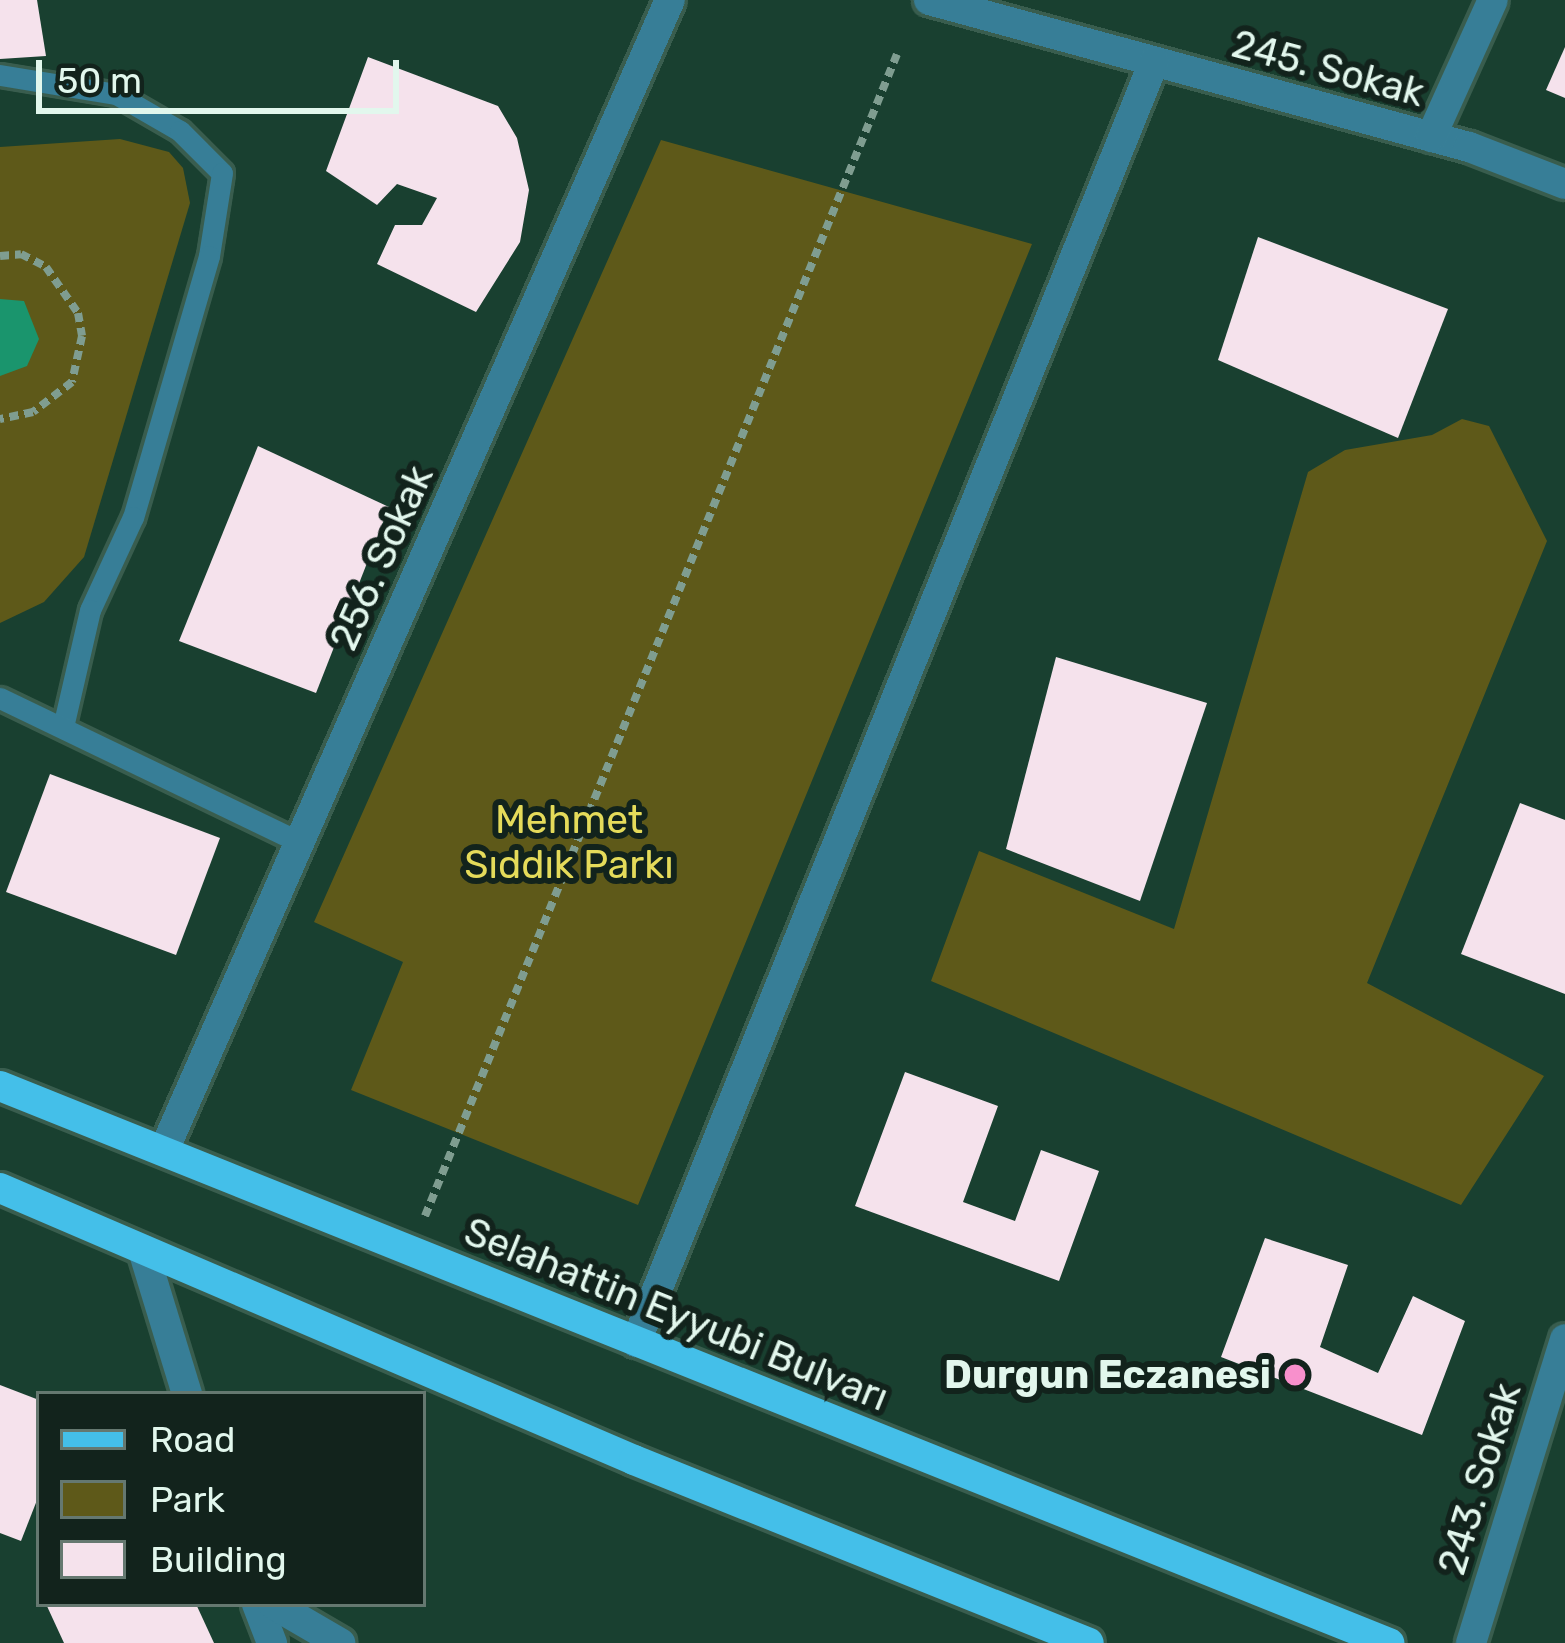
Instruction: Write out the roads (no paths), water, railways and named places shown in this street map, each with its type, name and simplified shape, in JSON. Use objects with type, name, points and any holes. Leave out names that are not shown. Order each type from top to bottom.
[{"type":"main road","name":"Selahattin Eyyubi Bulvarı","points":[[0,1086],[165,1148],[1390,1643]]},
{"type":"main road","points":[[0,1188],[1089,1643]]},
{"type":"street","name":"256. Sokak","points":[[165,1148],[670,0]]},
{"type":"street","name":"245. Sokak","points":[[929,0],[1431,137],[1565,184]]},
{"type":"street","points":[[1431,137],[1493,0]]},
{"type":"street","points":[[636,1342],[1154,62]]},
{"type":"street","points":[[143,1250],[186,1391]]},
{"type":"street","name":"243. Sokak","points":[[1471,1643],[1565,1339]]},
{"type":"street","points":[[257,1607],[272,1643]]},
{"type":"street","points":[[277,1607],[340,1643]]},
{"type":"lane","points":[[0,75],[116,94],[180,131],[222,173],[190,321],[134,517],[90,610],[64,723]]},
{"type":"lane","points":[[0,698],[64,723],[299,842]]},
{"type":"place","name":"Durgun Eczanesi","points":[[1295,1375]]},
{"type":"park label","name":"Mehmet Sıddık Parkı","points":[[569,844]]}]
